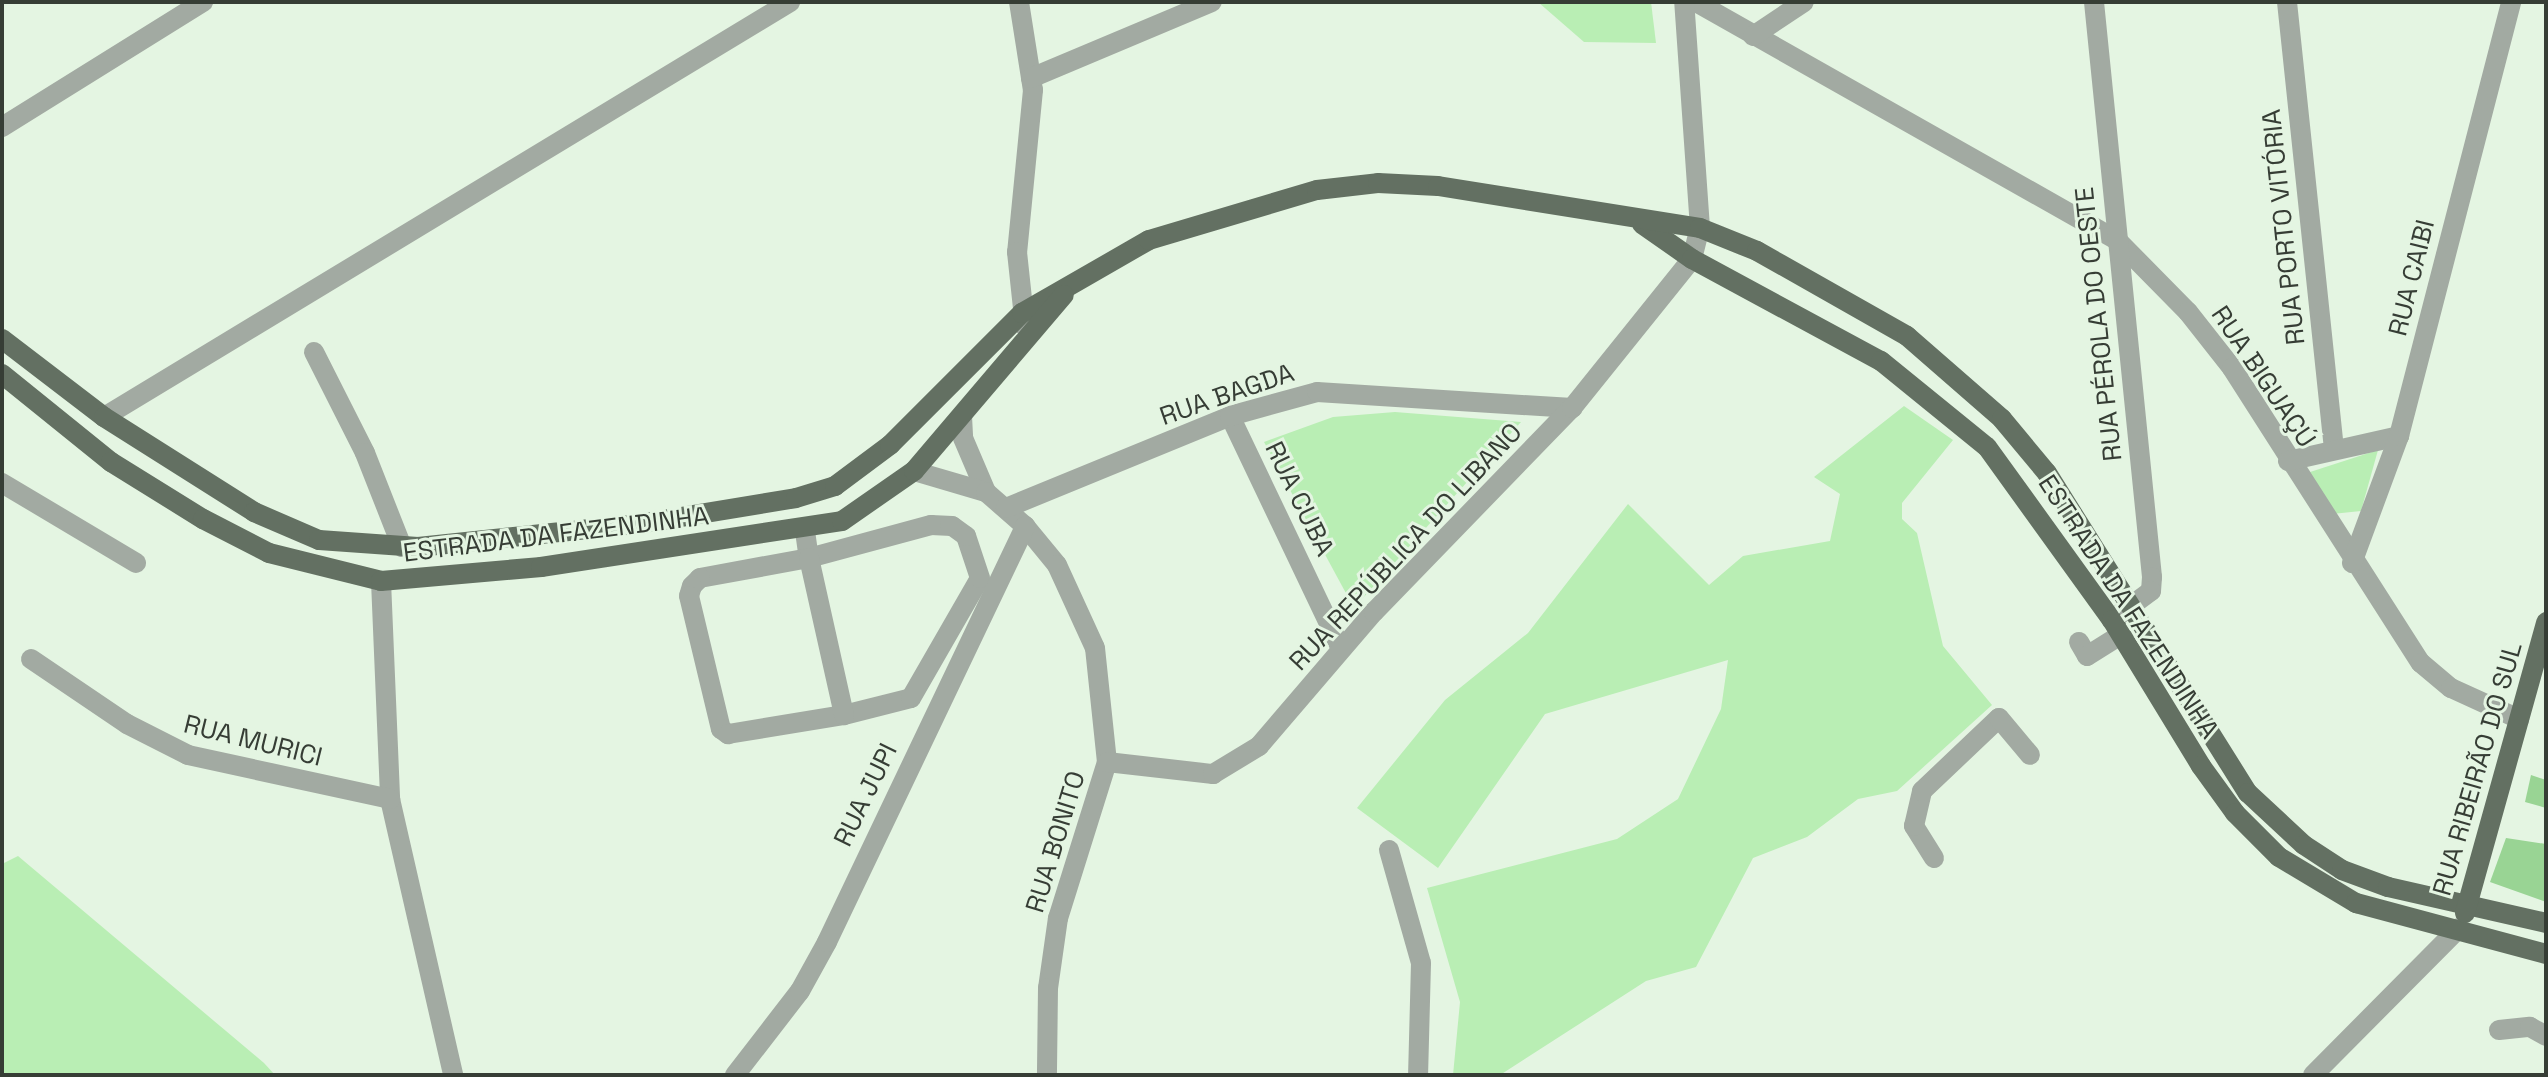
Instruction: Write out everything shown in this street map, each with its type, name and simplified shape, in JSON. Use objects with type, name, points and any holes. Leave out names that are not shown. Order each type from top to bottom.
[{"type":"main road","name":"ESTRADA DA FAZENDINHA","points":[[2,339],[104,417],[285,527],[319,540],[402,547],[645,523],[835,486],[890,445],[1022,313],[1072,286],[1107,262],[1188,225],[1317,190],[1378,183],[1438,186],[1639,222],[1700,228],[1757,251],[1907,336],[1968,386],[2047,473],[2135,607],[2248,793],[2304,845],[2342,870],[2388,887],[2470,901],[2546,923]]},
{"type":"main road","name":"ESTRADA DA FAZENDINHA","points":[[1639,222],[1692,259],[1869,354],[1951,412],[2021,488],[2116,628],[2209,778],[2279,857],[2356,903],[2459,928],[2546,954]]},
{"type":"main road","name":"ESTRADA DA FAZENDINHA","points":[[2,374],[111,462],[203,519],[269,553],[381,581],[541,567],[805,531],[842,521],[914,471],[1072,286]]},
{"type":"main road","name":"RUA RIBEIRÃO DO SUL","points":[[2459,928],[2470,901],[2546,622]]},
{"type":"street","points":[[2,127],[203,2]]},
{"type":"street","points":[[104,417],[790,2]]},
{"type":"street","points":[[1019,2],[1031,78],[1017,252],[1022,313],[1028,336]]},
{"type":"street","points":[[1031,78],[1212,2]]},
{"type":"street","points":[[1684,2],[1700,228],[1692,259]]},
{"type":"street","name":"RUA BIGUAÇÚ","points":[[1696,2],[2117,240],[2188,312],[2232,368],[2352,563],[2421,663],[2451,688],[2519,719]]},
{"type":"street","points":[[1753,36],[1804,2]]},
{"type":"street","name":"RUA PÉROLA DO OESTE","points":[[2094,2],[2152,577],[2151,591],[2135,607]]},
{"type":"street","name":"RUA PORTO VITÓRIA","points":[[2287,2],[2334,447]]},
{"type":"street","name":"RUA CAIBI","points":[[2352,563],[2399,436],[2511,2]]},
{"type":"street","name":"RUA REPÚBLICA DO LIBANO","points":[[1107,762],[1201,773],[1232,766],[1281,723],[1341,649],[1572,408],[1692,259]]},
{"type":"street","points":[[314,352],[365,453],[402,547]]},
{"type":"street","name":"RUA BAGDA","points":[[1006,508],[1230,416],[1317,392],[1572,408]]},
{"type":"street","points":[[962,416],[963,438],[986,492]]},
{"type":"street","name":"RUA CUBA","points":[[1230,416],[1341,649]]},
{"type":"street","points":[[2288,461],[2334,447],[2399,436]]},
{"type":"street","points":[[914,471],[986,492]]},
{"type":"street","points":[[2,483],[136,563]]},
{"type":"street","name":"RUA BONITO","points":[[986,492],[1025,526],[1057,565],[1095,648],[1107,762],[1058,918],[1048,988],[1047,1075]]},
{"type":"street","points":[[931,525],[952,526],[966,536],[980,578],[919,691],[844,715],[734,736],[721,729],[689,596],[700,578],[809,558],[931,525]]},
{"type":"street","name":"RUA JUPI","points":[[735,1075],[800,991],[827,942],[1025,526]]},
{"type":"street","points":[[805,531],[844,715]]},
{"type":"street","points":[[381,581],[390,799],[453,1075]]},
{"type":"street","points":[[2083,649],[2116,628],[2135,607]]},
{"type":"street","name":"RUA MURICI","points":[[31,659],[146,736],[188,755],[390,799]]},
{"type":"street","points":[[1934,858],[1914,826],[1922,791],[1999,718],[2030,755]]},
{"type":"street","points":[[1389,850],[1422,975],[1418,1075]]},
{"type":"street","points":[[2313,1075],[2459,928]]},
{"type":"street","points":[[2499,1030],[2530,1027],[2546,1036]]},
{"type":"green space","points":[[1538,2],[1651,2],[1656,43],[1584,42]]},
{"type":"green space","points":[[1904,406],[1953,440],[1902,503],[1902,519],[1917,533],[1943,646],[1992,705],[1897,791],[1858,799],[1807,837],[1753,858],[1696,967],[1646,981],[1500,1075],[1453,1075],[1460,1002],[1427,888],[1617,839],[1678,799],[1721,709],[1728,660],[1545,714],[1438,868],[1357,808],[1445,700],[1528,633],[1628,504],[1709,585],[1743,556],[1830,541],[1840,494],[1814,477]]},
{"type":"green space","points":[[1395,412],[1521,422],[1354,608],[1264,442],[1333,417]]},
{"type":"green space","points":[[2378,450],[2361,511],[2332,514],[2307,473]]},
{"type":"green space","points":[[18,856],[275,1075],[2,1075],[2,864]]},
{"type":"building","points":[[2531,775],[2546,780],[2546,808],[2525,802]]},
{"type":"building","points":[[2506,838],[2546,844],[2546,902],[2490,882]]}]
